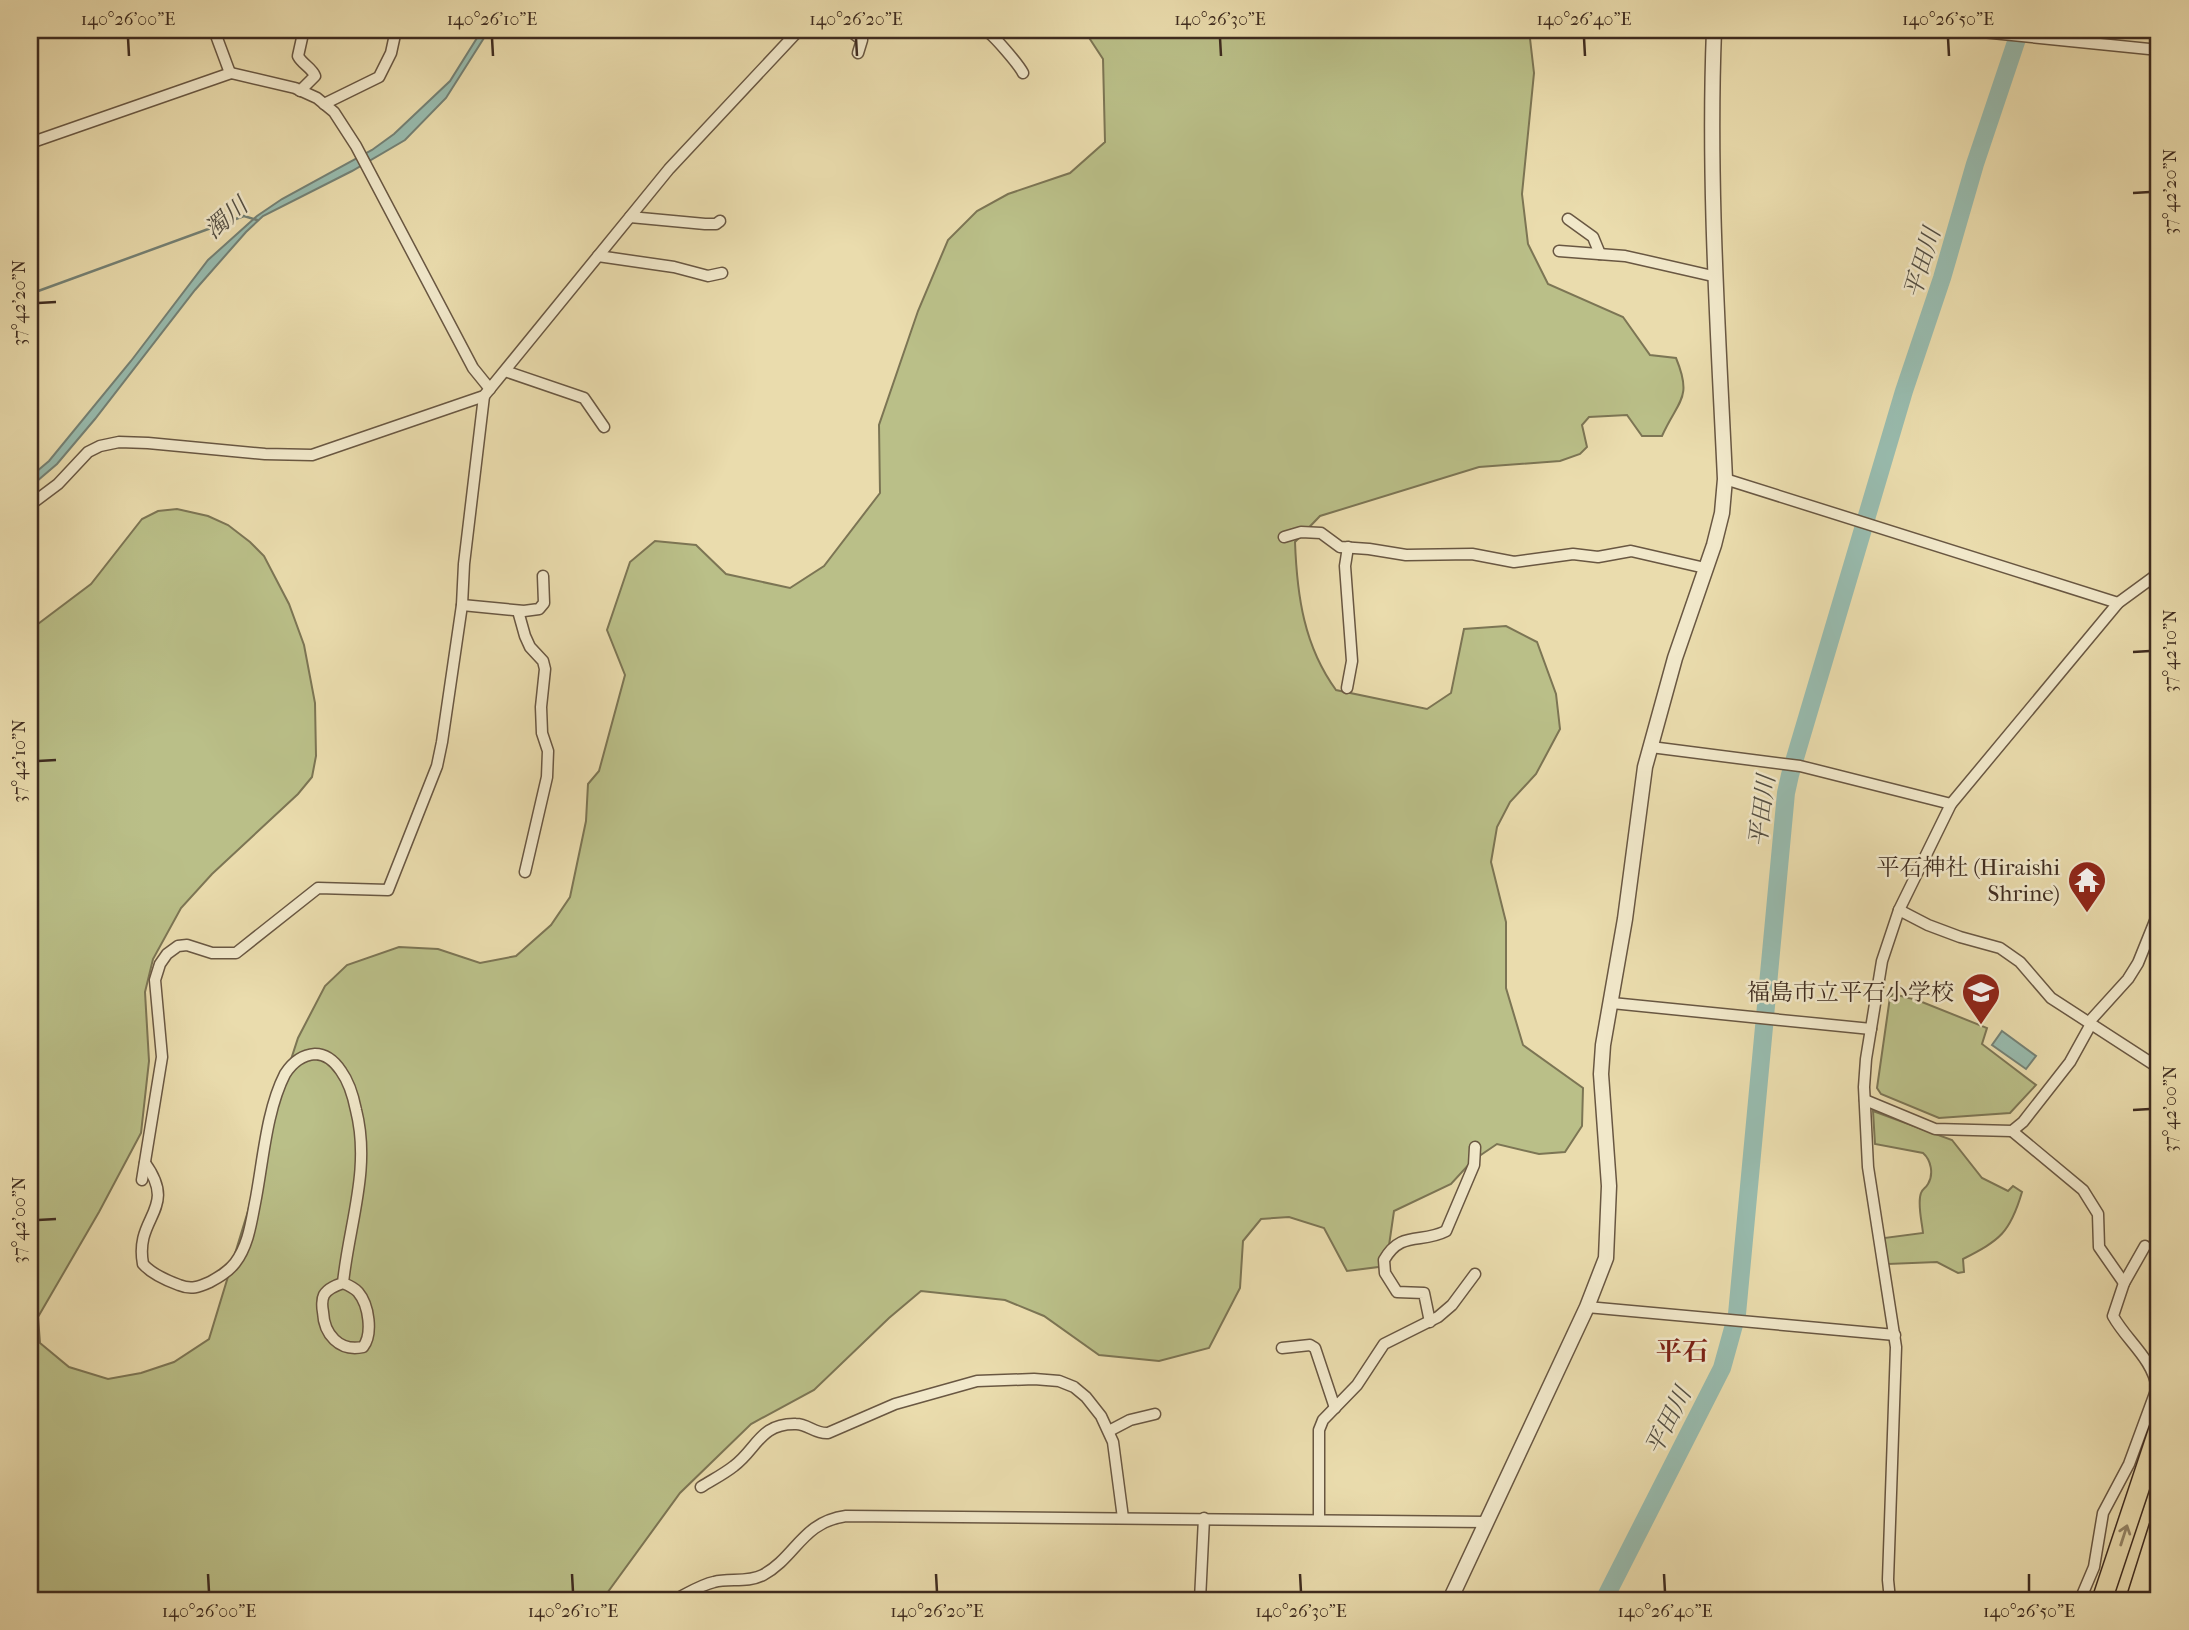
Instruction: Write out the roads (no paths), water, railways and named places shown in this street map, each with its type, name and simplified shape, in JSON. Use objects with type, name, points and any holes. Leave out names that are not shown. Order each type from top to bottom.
[{"type":"highway","points":[[2102,1600],[2159,1429]]},
{"type":"highway","points":[[2136,1600],[2159,1527]]},
{"type":"street","points":[[214,30],[230,73]]},
{"type":"street","points":[[324,104],[379,77],[391,53],[396,30]]},
{"type":"street","points":[[30,505],[58,484],[88,452],[100,446],[119,442],[148,443],[265,454],[312,455],[487,392],[669,169],[799,30]]},
{"type":"street","points":[[849,30],[862,40],[858,53]]},
{"type":"street","points":[[985,30],[1001,44],[1023,73]]},
{"type":"street","points":[[1450,1600],[1587,1307],[1606,1258],[1609,1186],[1601,1074],[1603,1045],[1625,919],[1645,767],[1675,658],[1722,513],[1725,479],[1713,222],[1714,30]]},
{"type":"street","points":[[1962,30],[2159,50]]},
{"type":"street","points":[[300,91],[315,76],[298,56],[302,38]]},
{"type":"street","points":[[30,143],[230,73],[261,79],[317,98],[334,112],[356,146],[487,392],[464,564],[462,605],[437,766],[388,891],[318,888],[236,953],[212,953],[187,945],[178,946],[166,954],[155,980],[162,1057],[142,1180]]},
{"type":"street","points":[[630,217],[705,224],[716,224],[720,221]]},
{"type":"street","points":[[1568,219],[1593,237],[1600,254]]},
{"type":"street","points":[[1559,251],[1625,256],[1717,277]]},
{"type":"street","points":[[598,256],[674,267],[708,276],[722,273]]},
{"type":"street","points":[[505,371],[584,398],[604,427]]},
{"type":"street","points":[[1725,479],[2118,603]]},
{"type":"street","points":[[1284,537],[1301,532],[1321,533],[1340,547],[1406,555],[1472,554],[1514,562],[1573,554],[1598,557],[1631,551],[1705,568]]},
{"type":"street","points":[[1348,547],[1345,566],[1352,661],[1348,688]]},
{"type":"street","points":[[1890,1600],[1888,1580],[1895,1415],[1895,1335],[1868,1167],[1865,1100],[1866,1059],[1882,961],[1899,910],[1951,804],[2118,603],[2159,573]]},
{"type":"street","points":[[462,605],[518,611],[536,610],[544,606],[543,576]]},
{"type":"street","points":[[518,611],[530,647],[543,661],[545,669],[541,707],[542,733],[548,751],[547,776],[525,872]]},
{"type":"street","points":[[1651,747],[1799,766],[1951,804]]},
{"type":"street","points":[[1899,910],[1949,933],[2000,948],[2020,962],[2051,998],[2159,1068]]},
{"type":"street","points":[[2012,1131],[2023,1122],[2070,1062],[2090,1023],[2133,971],[2141,959],[2159,911]]},
{"type":"street","points":[[1612,1003],[1871,1029]]},
{"type":"street","points":[[145,1163],[159,1185],[159,1199],[143,1234],[143,1264],[173,1283],[192,1288],[221,1277],[237,1260],[250,1233],[266,1141],[285,1074],[295,1060],[315,1054],[324,1056],[335,1063],[348,1080],[362,1134],[359,1198],[351,1224],[343,1283]]},
{"type":"street","points":[[1865,1100],[1936,1129],[2012,1131],[2083,1190],[2090,1199],[2098,1214],[2099,1247],[2124,1283]]},
{"type":"street","points":[[1430,1322],[1424,1293],[1397,1292],[1385,1273],[1384,1260],[1394,1246],[1408,1238],[1436,1236],[1446,1231],[1474,1165],[1475,1147]]},
{"type":"street","points":[[2080,1600],[2094,1567],[2103,1513],[2129,1464],[2157,1388],[2154,1375],[2144,1358],[2113,1316],[2124,1283],[2145,1246]]},
{"type":"street","points":[[1319,1520],[1319,1430],[1323,1420],[1357,1385],[1384,1344],[1438,1317],[1452,1305],[1475,1274]]},
{"type":"street","points":[[343,1283],[358,1292],[363,1303],[368,1335],[363,1347],[349,1349],[342,1346],[327,1331],[322,1310],[323,1296],[343,1283]]},
{"type":"street","points":[[1587,1307],[1895,1335]]},
{"type":"street","points":[[1282,1348],[1310,1345],[1315,1348],[1319,1353],[1335,1408]]},
{"type":"street","points":[[701,1487],[736,1465],[768,1430],[796,1424],[817,1433],[828,1433],[895,1404],[977,1381],[1034,1379],[1066,1382],[1086,1397],[1101,1416],[1113,1442],[1123,1518]]},
{"type":"street","points":[[1109,1431],[1130,1420],[1156,1414]]},
{"type":"street","points":[[674,1600],[716,1581],[759,1577],[771,1570],[799,1541],[831,1518],[846,1516],[1487,1522]]},
{"type":"street","points":[[1200,1600],[1204,1518]]},
{"type":"waterway","name":"平田川","points":[[1604,1600],[1722,1368],[1737,1314],[1786,793],[1904,391],[2020,30]]},
{"type":"waterway","name":"濁川","points":[[30,294],[244,216],[257,220]]},
{"type":"place","name":"平石神社 (Hiraishi Shrine)","points":[[2087,914]]},
{"type":"place","name":"福島市立平石小学校","points":[[1981,1026]]},
{"type":"district","name":"平石","points":[[1682,1351]]}]
